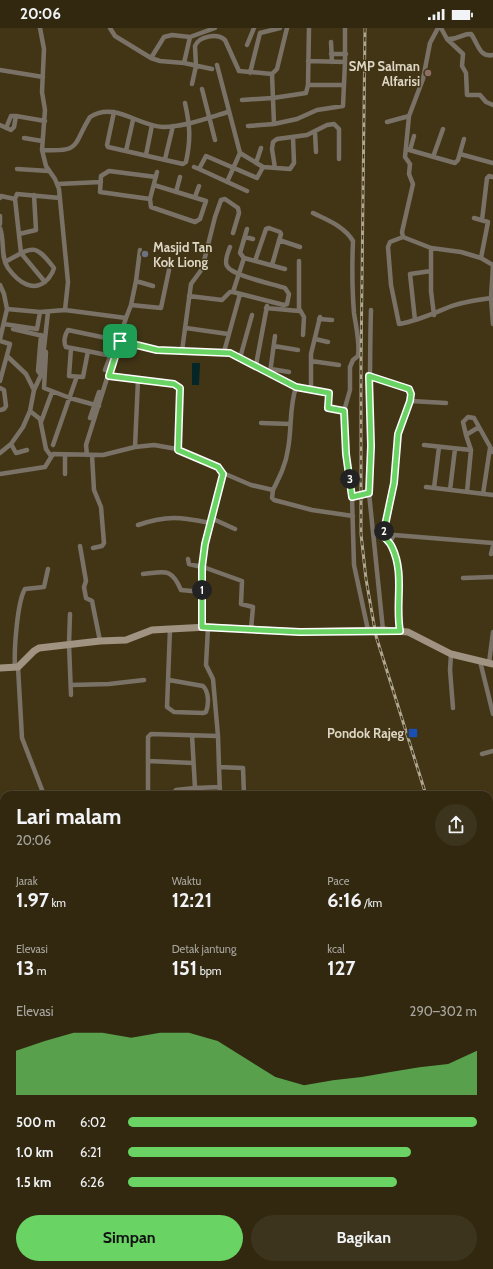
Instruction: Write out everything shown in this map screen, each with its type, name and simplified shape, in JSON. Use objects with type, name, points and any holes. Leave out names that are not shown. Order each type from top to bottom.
[{"type":"main road","points":[[0,668],[16,667],[34,651],[69,644],[126,640],[152,630],[205,627],[300,632],[368,630],[400,631],[424,639],[451,654],[491,664]]},
{"type":"street","points":[[40,28],[44,49],[44,127],[42,150],[43,160],[58,184],[68,282],[65,310]]},
{"type":"street","points":[[110,28],[115,36],[151,58],[160,61],[212,69]]},
{"type":"street","points":[[151,58],[164,37],[172,35],[190,37],[215,28]]},
{"type":"street","points":[[248,45],[254,28]]},
{"type":"street","points":[[250,73],[260,33],[280,28]]},
{"type":"street","points":[[274,124],[272,74],[277,69],[287,28]]},
{"type":"street","points":[[242,100],[273,98],[306,93],[308,85],[309,28]]},
{"type":"street","points":[[248,126],[274,124],[297,119],[316,110],[341,107],[343,105],[346,62],[345,28]]},
{"type":"street","points":[[408,149],[409,116],[423,80],[430,43],[440,28],[447,39],[463,54],[462,66],[466,73],[467,95],[480,95],[486,102],[493,105]]},
{"type":"street","points":[[447,39],[458,39],[467,34],[471,34],[485,56],[493,55]]},
{"type":"street","points":[[189,65],[198,41],[219,36],[227,42],[239,71],[272,74]]},
{"type":"street","points":[[190,37],[189,65],[192,84]]},
{"type":"street","points":[[331,42],[332,62]]},
{"type":"street","points":[[331,54],[346,54]]},
{"type":"street","points":[[308,61],[346,62]]},
{"type":"street","points":[[217,65],[228,112],[240,153],[227,182]]},
{"type":"street","points":[[0,70],[43,77]]},
{"type":"street","points":[[308,85],[344,85]]},
{"type":"street","points":[[202,89],[215,140]]},
{"type":"street","points":[[114,112],[107,146],[182,164],[185,163],[190,139],[190,123],[185,103]]},
{"type":"street","points":[[42,150],[66,151],[72,148],[76,145],[90,117],[108,111],[152,126],[173,126],[190,123],[228,112]]},
{"type":"street","points":[[0,125],[13,129],[16,116],[44,121]]},
{"type":"street","points":[[387,122],[409,116]]},
{"type":"street","points":[[126,151],[133,120]]},
{"type":"street","points":[[275,168],[272,149],[273,142],[277,139],[315,132],[327,125],[338,126],[339,159]]},
{"type":"street","points":[[146,155],[152,126]]},
{"type":"street","points":[[165,159],[173,126]]},
{"type":"street","points":[[433,157],[443,129]]},
{"type":"street","points":[[315,132],[316,152]]},
{"type":"street","points":[[414,136],[405,157],[410,164],[409,174],[413,184],[402,232],[404,236],[429,248],[461,252],[491,262],[493,265],[491,298],[493,324]]},
{"type":"street","points":[[240,153],[263,167],[290,169],[294,163],[293,137]]},
{"type":"street","points":[[24,138],[42,139]]},
{"type":"street","points":[[408,149],[455,163],[458,160],[464,139]]},
{"type":"street","points":[[256,163],[261,148]]},
{"type":"street","points":[[460,154],[493,163]]},
{"type":"street","points":[[247,191],[197,168],[206,156],[256,178],[263,167]]},
{"type":"street","points":[[17,169],[49,171]]},
{"type":"street","points":[[150,199],[100,192],[102,176],[109,171],[156,174],[150,205],[153,208],[197,222],[200,219],[206,201],[154,185]]},
{"type":"street","points":[[482,220],[487,178],[489,176],[493,177]]},
{"type":"street","points":[[176,192],[180,177]]},
{"type":"street","points":[[58,184],[101,182]]},
{"type":"street","points":[[195,197],[199,186]]},
{"type":"street","points":[[45,282],[21,253],[15,199],[17,194],[60,198]]},
{"type":"street","points":[[19,234],[36,230],[34,195]]},
{"type":"street","points":[[0,198],[1,196],[15,199]]},
{"type":"street","points":[[182,351],[192,282],[202,270],[215,217],[221,200],[225,199],[238,208],[239,213],[233,233]]},
{"type":"street","points":[[313,213],[337,225],[350,235],[353,241],[352,286],[356,331],[360,346],[358,356],[353,360],[350,367],[350,390],[344,411],[346,454],[352,497],[354,565],[368,630]]},
{"type":"street","points":[[0,216],[0,224]]},
{"type":"street","points":[[474,218],[488,222],[481,258]]},
{"type":"street","points":[[0,228],[5,262],[8,268],[24,285],[36,287],[45,282],[53,272],[54,268],[41,251],[35,249],[21,253],[5,262]]},
{"type":"street","points":[[256,261],[266,229],[269,228],[280,232],[272,265]]},
{"type":"street","points":[[247,229],[240,253],[244,258],[286,269]]},
{"type":"street","points":[[404,236],[390,242],[388,247],[392,284],[399,324],[434,314],[449,307],[491,298]]},
{"type":"street","points":[[244,237],[253,239]]},
{"type":"street","points":[[279,240],[300,247]]},
{"type":"street","points":[[189,296],[222,300],[230,292],[233,292],[268,302],[286,305],[288,290],[286,288],[238,274],[228,268],[226,264],[230,247]]},
{"type":"street","points":[[428,255],[429,248]]},
{"type":"street","points":[[429,248],[434,314]]},
{"type":"street","points":[[90,418],[109,376],[131,305],[140,250]]},
{"type":"street","points":[[233,292],[244,258]]},
{"type":"street","points":[[299,261],[300,310],[304,317],[303,335]]},
{"type":"street","points":[[131,305],[161,308],[169,270]]},
{"type":"street","points":[[416,320],[410,274],[431,271]]},
{"type":"street","points":[[136,281],[153,286]]},
{"type":"street","points":[[0,285],[3,289],[6,307],[0,340],[10,344],[0,381]]},
{"type":"street","points":[[224,352],[240,294]]},
{"type":"street","points":[[256,365],[268,302]]},
{"type":"street","points":[[0,304],[6,307],[40,312],[65,310],[126,318]]},
{"type":"street","points":[[266,308],[296,312],[300,310]]},
{"type":"street","points":[[371,310],[369,376],[371,446],[369,493],[383,630]]},
{"type":"street","points":[[4,324],[37,329],[40,312]]},
{"type":"street","points":[[0,453],[11,444],[23,428],[30,411],[34,390],[41,375],[43,336],[48,312]]},
{"type":"street","points":[[240,358],[252,315]]},
{"type":"street","points":[[311,391],[311,361],[319,318],[332,320]]},
{"type":"street","points":[[186,328],[228,334]]},
{"type":"street","points":[[13,329],[43,336]]},
{"type":"street","points":[[105,370],[109,356],[112,342],[111,339],[68,330],[64,344],[66,347],[88,351],[109,356],[115,358]]},
{"type":"street","points":[[271,371],[275,336]]},
{"type":"street","points":[[315,340],[328,342]]},
{"type":"street","points":[[120,341],[157,350],[224,352],[271,371],[296,387],[311,391],[329,393],[328,408],[344,411]]},
{"type":"street","points":[[274,346],[298,350]]},
{"type":"street","points":[[72,348],[68,376],[83,377],[88,351]]},
{"type":"street","points":[[46,352],[43,386],[52,392],[97,405]]},
{"type":"street","points":[[6,356],[26,374],[34,390]]},
{"type":"street","points":[[311,361],[339,365]]},
{"type":"street","points":[[271,371],[289,372]]},
{"type":"street","points":[[109,376],[174,384],[180,388],[178,450]]},
{"type":"street","points":[[369,376],[406,387],[411,391],[410,401],[398,434],[394,483],[383,535],[390,542],[399,572],[397,615],[400,631]]},
{"type":"street","points":[[53,445],[76,379]]},
{"type":"street","points":[[135,447],[138,380]]},
{"type":"street","points":[[296,387],[291,404],[288,448],[284,468],[273,490],[272,498],[274,500],[312,510],[353,516]]},
{"type":"street","points":[[0,388],[4,390],[6,406],[4,409],[0,410]]},
{"type":"street","points":[[41,422],[52,392]]},
{"type":"street","points":[[93,548],[102,546],[104,543],[101,507],[94,490],[89,455],[86,445],[97,405],[98,392]]},
{"type":"street","points":[[410,401],[446,403]]},
{"type":"street","points":[[30,411],[40,419],[46,449],[51,456]]},
{"type":"street","points":[[467,492],[471,450],[463,422],[468,417],[474,418],[492,450],[483,494]]},
{"type":"street","points":[[261,423],[290,424]]},
{"type":"street","points":[[466,435],[480,427]]},
{"type":"street","points":[[11,444],[16,453],[27,450]]},
{"type":"street","points":[[0,474],[45,467],[53,454],[89,455],[154,445],[178,450],[218,467],[223,474],[251,485],[273,490]]},
{"type":"street","points":[[424,446],[471,450]]},
{"type":"street","points":[[434,488],[439,447]]},
{"type":"street","points":[[450,490],[455,449]]},
{"type":"street","points":[[65,455],[65,474]]},
{"type":"street","points":[[220,791],[218,736],[213,679],[206,665],[202,567],[211,518],[223,474]]},
{"type":"street","points":[[426,487],[493,495]]},
{"type":"street","points":[[352,497],[369,493]]},
{"type":"street","points":[[138,525],[157,518],[170,516],[183,517],[210,523]]},
{"type":"street","points":[[211,518],[235,529]]},
{"type":"street","points":[[390,542],[394,535],[493,543]]},
{"type":"street","points":[[80,546],[86,581],[84,587],[86,598],[92,601],[100,641]]},
{"type":"street","points":[[491,554],[493,546]]},
{"type":"street","points":[[188,559],[189,564],[242,581],[242,604],[253,607],[251,629]]},
{"type":"street","points":[[42,791],[22,738],[16,667],[19,609],[22,594],[25,589],[44,587],[48,569]]},
{"type":"street","points":[[143,574],[163,572],[171,574],[175,578],[181,590],[202,592]]},
{"type":"street","points":[[463,578],[493,577]]},
{"type":"street","points":[[70,614],[69,644],[71,695]]},
{"type":"street","points":[[169,680],[203,686],[207,692],[208,707],[206,712],[174,712],[169,709],[166,703],[169,680],[170,629]]},
{"type":"street","points":[[491,664],[493,632]]},
{"type":"street","points":[[451,654],[450,670],[453,708]]},
{"type":"street","points":[[480,661],[493,714]]},
{"type":"street","points":[[71,685],[109,684],[144,680]]},
{"type":"street","points":[[148,791],[148,737],[151,734],[218,736]]},
{"type":"street","points":[[192,735],[195,791]]},
{"type":"street","points":[[482,754],[493,751]]},
{"type":"street","points":[[148,761],[193,763]]},
{"type":"street","points":[[219,767],[243,768],[244,791]]},
{"type":"street","points":[[175,791],[195,788],[220,787]]},
{"type":"water","points":[[192,363],[200,363],[199,385],[192,385]]},
{"type":"railway","points":[[365,28],[361,363],[361,534],[366,579],[376,636],[425,791]]},
{"type":"place","name":"SMP Salman Alfarisi","points":[[428,73]]},
{"type":"place","name":"Masjid Tan Kok Liong","points":[[145,254]]},
{"type":"place","name":"Pondok Rajeg","points":[[413,733]]},
{"type":"route","points":[[120,341],[157,350],[230,353],[303,390],[329,393],[328,408],[344,411],[346,454],[352,497],[369,493],[371,404],[369,376],[406,387],[411,391],[410,401],[399,428],[394,483],[383,535],[385,539],[390,542],[399,572],[400,581],[397,615],[400,631],[375,630],[300,632],[202,627],[202,567],[205,544],[223,474],[218,467],[178,450],[180,388],[174,384],[109,376],[120,341]]}]
